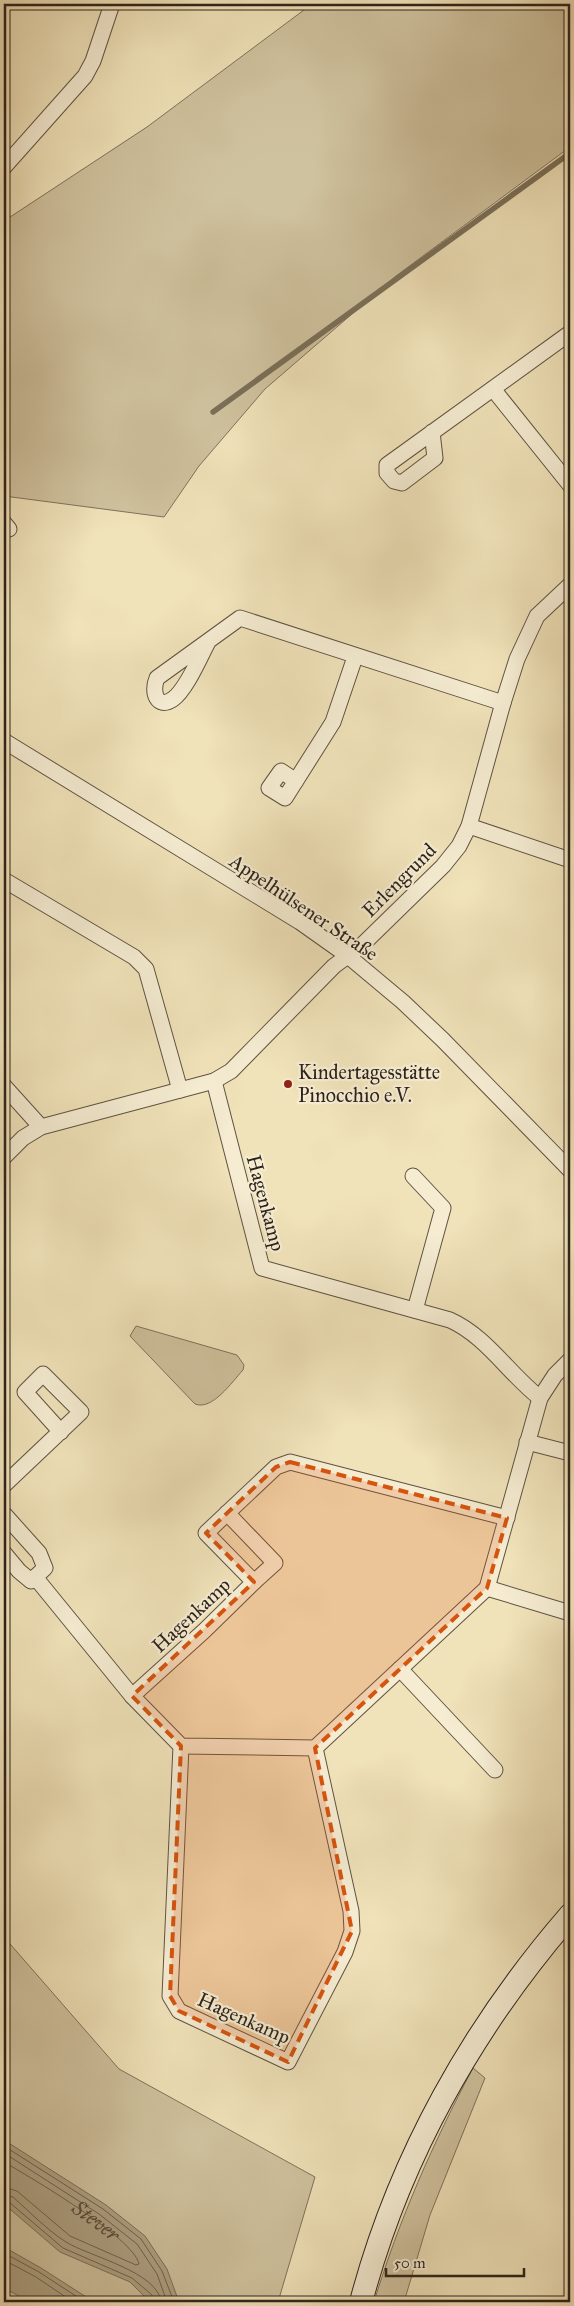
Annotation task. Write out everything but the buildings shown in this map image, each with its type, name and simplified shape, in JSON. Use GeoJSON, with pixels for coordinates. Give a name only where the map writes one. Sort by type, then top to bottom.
{"type":"FeatureCollection","features":[{"type":"Feature","properties":{"kind":"main road"},"geometry":{"type":"LineString","coordinates":[[361,2302],[378,2247],[406,2172],[459,2067],[496,2009],[536,1955],[570,1915]]}},
{"type":"Feature","properties":{"kind":"street"},"geometry":{"type":"LineString","coordinates":[[4,167],[85,76],[96,53],[112,4]]}},
{"type":"Feature","properties":{"kind":"street"},"geometry":{"type":"LineString","coordinates":[[432,432],[570,333]]}},
{"type":"Feature","properties":{"kind":"street"},"geometry":{"type":"LineString","coordinates":[[493,389],[570,485]]}},
{"type":"Feature","properties":{"kind":"street","name":"Erlengrund"},"geometry":{"type":"LineString","coordinates":[[348,956],[360,948],[443,866],[459,846],[469,826],[503,703],[518,659],[537,616],[570,585]]}},
{"type":"Feature","properties":{"kind":"street"},"geometry":{"type":"LineString","coordinates":[[208,642],[240,618],[355,657],[503,703]]}},
{"type":"Feature","properties":{"kind":"street"},"geometry":{"type":"LineString","coordinates":[[296,781],[334,722],[355,657]]}},
{"type":"Feature","properties":{"kind":"street","name":"Appelhülsener Straße"},"geometry":{"type":"LineString","coordinates":[[4,741],[300,922],[348,956],[403,1002],[443,1040],[570,1170]]}},
{"type":"Feature","properties":{"kind":"street"},"geometry":{"type":"LineString","coordinates":[[469,826],[570,860]]}},
{"type":"Feature","properties":{"kind":"street"},"geometry":{"type":"LineString","coordinates":[[4,880],[134,957],[146,969],[180,1090]]}},
{"type":"Feature","properties":{"kind":"street"},"geometry":{"type":"LineString","coordinates":[[4,1157],[23,1138],[41,1127],[214,1082],[231,1071],[334,966],[348,956]]}},
{"type":"Feature","properties":{"kind":"street","name":"Hagenkamp"},"geometry":{"type":"LineString","coordinates":[[214,1082],[262,1268],[415,1310],[462,1325],[472,1332],[522,1383],[540,1398]]}},
{"type":"Feature","properties":{"kind":"street"},"geometry":{"type":"LineString","coordinates":[[4,1086],[41,1127]]}},
{"type":"Feature","properties":{"kind":"street"},"geometry":{"type":"LineString","coordinates":[[413,1176],[443,1208],[415,1310]]}},
{"type":"Feature","properties":{"kind":"street"},"geometry":{"type":"LineString","coordinates":[[35,1577],[132,1696],[181,1746],[315,1748],[487,1588],[540,1398],[555,1375],[570,1360]]}},
{"type":"Feature","properties":{"kind":"street"},"geometry":{"type":"LineString","coordinates":[[4,1485],[61,1432]]}},
{"type":"Feature","properties":{"kind":"street"},"geometry":{"type":"LineString","coordinates":[[528,1442],[570,1453]]}},
{"type":"Feature","properties":{"kind":"street","name":"Hagenkamp"},"geometry":{"type":"LineString","coordinates":[[254,1582],[206,1532],[276,1467],[290,1462],[507,1518]]}},
{"type":"Feature","properties":{"kind":"street","name":"Hagenkamp"},"geometry":{"type":"LineString","coordinates":[[132,1696],[204,1631],[274,1563],[227,1513]]}},
{"type":"Feature","properties":{"kind":"street"},"geometry":{"type":"LineString","coordinates":[[4,1514],[39,1553],[45,1568],[31,1581],[19,1571],[4,1553]]}},
{"type":"Feature","properties":{"kind":"street"},"geometry":{"type":"LineString","coordinates":[[487,1588],[570,1612]]}},
{"type":"Feature","properties":{"kind":"street"},"geometry":{"type":"LineString","coordinates":[[400,1669],[495,1770]]}},
{"type":"Feature","properties":{"kind":"street","name":"Hagenkamp"},"geometry":{"type":"LineString","coordinates":[[181,1746],[170,1996],[179,2011],[288,2062],[345,1952],[352,1931],[351,1911],[315,1748]]}},
{"type":"Feature","properties":{"kind":"highlighted area"},"geometry":{"type":"Polygon","coordinates":[[[290,1462],[507,1518],[487,1588],[315,1748],[352,1931],[288,2062],[179,2011],[170,1996],[181,1746],[132,1696],[254,1582],[206,1533],[276,1467],[290,1462]]]}},
{"type":"Feature","properties":{"kind":"shaded area"},"geometry":{"type":"Polygon","coordinates":[[[312,4],[570,4],[570,147],[396,276],[265,389],[199,466],[164,517],[4,496],[4,221],[147,127],[312,4]]]}},
{"type":"Feature","properties":{"kind":"shaded area"},"geometry":{"type":"Polygon","coordinates":[[[136,1326],[237,1355],[244,1365],[243,1370],[215,1399],[201,1405],[195,1404],[130,1336],[136,1326]]]}},
{"type":"Feature","properties":{"kind":"shaded area"},"geometry":{"type":"Polygon","coordinates":[[[4,1937],[119,2069],[315,2177],[278,2302],[4,2302],[4,1937]]]}},
{"type":"Feature","properties":{"kind":"shaded area"},"geometry":{"type":"Polygon","coordinates":[[[473,2068],[485,2078],[430,2215],[404,2302],[374,2302],[394,2241],[418,2182],[473,2068]]]}},
{"type":"Feature","properties":{"kind":"water","name":"Stever"},"geometry":{"type":"Polygon","coordinates":[[[4,2140],[106,2205],[145,2236],[167,2269],[179,2302],[150,2302],[130,2282],[60,2252],[4,2204],[4,2140]]]}},
{"type":"Feature","properties":{"kind":"water"},"geometry":{"type":"Polygon","coordinates":[[[4,2247],[94,2302],[30,2302],[4,2288],[4,2247]]]}},
{"type":"Feature","properties":{"kind":"waterway"},"geometry":{"type":"LineString","coordinates":[[213,412],[570,153]]}},
{"type":"Feature","properties":{"kind":"place","name":"Kindertagesstätte Pinocchio e.V."},"geometry":{"type":"Point","coordinates":[288,1084]}}]}
